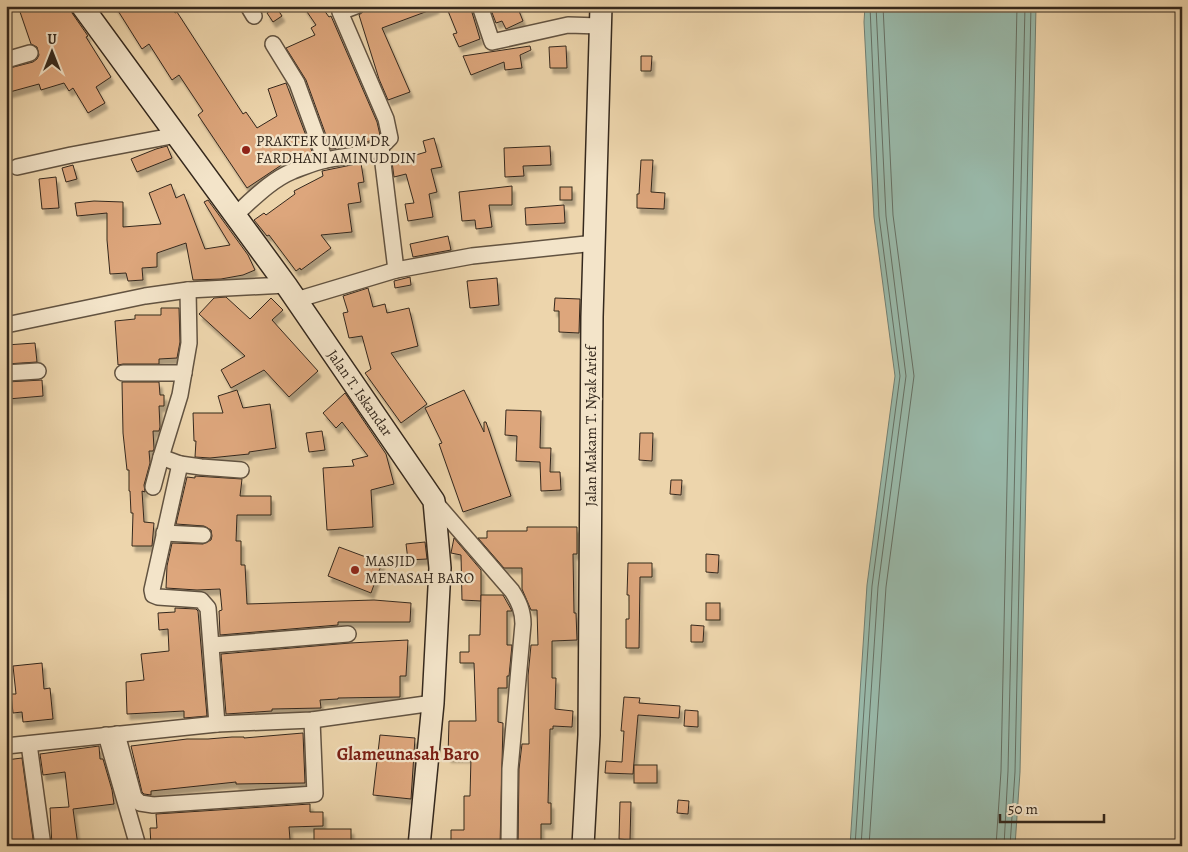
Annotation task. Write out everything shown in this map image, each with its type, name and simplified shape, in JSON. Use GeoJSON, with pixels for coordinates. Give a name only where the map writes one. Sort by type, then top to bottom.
{"type":"FeatureCollection","features":[{"type":"Feature","properties":{"kind":"street","name":"Jalan T. Iskandar"},"geometry":{"type":"LineString","coordinates":[[82,6],[291,292],[434,500],[440,568],[432,703],[419,846]]}},
{"type":"Feature","properties":{"kind":"street"},"geometry":{"type":"LineString","coordinates":[[235,215],[262,190],[291,172],[325,160],[361,154],[381,147],[390,138],[389,128],[338,9],[356,6]]}},
{"type":"Feature","properties":{"kind":"street"},"geometry":{"type":"LineString","coordinates":[[480,6],[492,42],[600,16]]}},
{"type":"Feature","properties":{"kind":"street","name":"Jalan Makam T. Nyak Arief"},"geometry":{"type":"LineString","coordinates":[[583,846],[589,735],[592,327],[600,16]]}},
{"type":"Feature","properties":{"kind":"street"},"geometry":{"type":"LineString","coordinates":[[273,44],[297,83],[325,160]]}},
{"type":"Feature","properties":{"kind":"street"},"geometry":{"type":"LineString","coordinates":[[6,60],[30,53]]}},
{"type":"Feature","properties":{"kind":"street"},"geometry":{"type":"LineString","coordinates":[[17,167],[177,135]]}},
{"type":"Feature","properties":{"kind":"street"},"geometry":{"type":"LineString","coordinates":[[381,147],[396,270]]}},
{"type":"Feature","properties":{"kind":"street"},"geometry":{"type":"LineString","coordinates":[[6,325],[145,296],[188,290],[291,292],[472,256],[595,244]]}},
{"type":"Feature","properties":{"kind":"street"},"geometry":{"type":"LineString","coordinates":[[153,486],[180,395],[184,373],[189,343],[188,290]]}},
{"type":"Feature","properties":{"kind":"street"},"geometry":{"type":"LineString","coordinates":[[6,373],[38,371]]}},
{"type":"Feature","properties":{"kind":"street"},"geometry":{"type":"LineString","coordinates":[[123,373],[184,373]]}},
{"type":"Feature","properties":{"kind":"street"},"geometry":{"type":"LineString","coordinates":[[161,457],[180,464],[241,470]]}},
{"type":"Feature","properties":{"kind":"street"},"geometry":{"type":"LineString","coordinates":[[180,464],[152,585],[153,595],[201,600],[208,608],[217,724]]}},
{"type":"Feature","properties":{"kind":"street"},"geometry":{"type":"LineString","coordinates":[[434,500],[512,591],[523,612],[510,769],[509,846]]}},
{"type":"Feature","properties":{"kind":"street"},"geometry":{"type":"LineString","coordinates":[[164,533],[203,535]]}},
{"type":"Feature","properties":{"kind":"street"},"geometry":{"type":"LineString","coordinates":[[212,645],[348,634]]}},
{"type":"Feature","properties":{"kind":"street"},"geometry":{"type":"LineString","coordinates":[[6,746],[217,724],[312,720],[432,703]]}},
{"type":"Feature","properties":{"kind":"street"},"geometry":{"type":"LineString","coordinates":[[111,734],[134,797],[140,803],[153,805],[315,794],[312,720]]}},
{"type":"Feature","properties":{"kind":"street"},"geometry":{"type":"LineString","coordinates":[[111,734],[138,846]]}},
{"type":"Feature","properties":{"kind":"street"},"geometry":{"type":"LineString","coordinates":[[29,744],[44,846]]}},
{"type":"Feature","properties":{"kind":"water"},"geometry":{"type":"Polygon","coordinates":[[[865,6],[1036,6],[1020,772],[1015,846],[850,846],[867,585],[895,376],[874,217],[864,22],[865,6]]]}},
{"type":"Feature","properties":{"kind":"building"},"geometry":{"type":"Polygon","coordinates":[[[18,6],[70,6],[72,13],[88,36],[86,37],[111,77],[96,87],[105,103],[88,113],[73,88],[69,91],[64,83],[41,90],[39,84],[6,93],[6,69],[33,62],[39,55],[37,47],[31,44],[18,6]]]}},
{"type":"Feature","properties":{"kind":"building"},"geometry":{"type":"Polygon","coordinates":[[[115,6],[171,6],[175,13],[177,12],[243,114],[246,112],[257,128],[277,116],[268,89],[286,83],[313,154],[296,160],[295,156],[247,188],[198,115],[203,111],[179,75],[172,80],[149,44],[142,49],[115,6]]]}},
{"type":"Feature","properties":{"kind":"building"},"geometry":{"type":"Polygon","coordinates":[[[303,6],[321,6],[329,17],[331,16],[377,122],[380,135],[372,140],[358,145],[331,149],[306,80],[286,48],[315,35],[311,28],[316,25],[303,6]]]}},
{"type":"Feature","properties":{"kind":"building"},"geometry":{"type":"Polygon","coordinates":[[[378,6],[436,6],[436,8],[382,28],[410,92],[388,100],[379,79],[359,15],[378,6]]]}},
{"type":"Feature","properties":{"kind":"building"},"geometry":{"type":"Polygon","coordinates":[[[446,6],[470,6],[480,39],[459,47],[453,34],[457,33],[446,6]]]}},
{"type":"Feature","properties":{"kind":"building"},"geometry":{"type":"Polygon","coordinates":[[[500,6],[517,6],[523,21],[506,29],[502,21],[496,23],[491,10],[500,6]]]}},
{"type":"Feature","properties":{"kind":"building"},"geometry":{"type":"Polygon","coordinates":[[[276,7],[282,16],[273,22],[267,13],[276,7]]]}},
{"type":"Feature","properties":{"kind":"building"},"geometry":{"type":"Polygon","coordinates":[[[530,46],[531,50],[520,55],[522,68],[505,70],[504,62],[471,75],[463,56],[530,46]]]}},
{"type":"Feature","properties":{"kind":"building"},"geometry":{"type":"Polygon","coordinates":[[[566,46],[567,68],[550,68],[549,47],[566,46]]]}},
{"type":"Feature","properties":{"kind":"building"},"geometry":{"type":"Polygon","coordinates":[[[641,56],[652,56],[651,71],[641,71],[641,56]]]}},
{"type":"Feature","properties":{"kind":"building"},"geometry":{"type":"Polygon","coordinates":[[[434,138],[442,167],[431,169],[437,192],[429,194],[433,217],[408,221],[405,204],[414,203],[406,174],[394,177],[392,162],[426,152],[423,141],[434,138]]]}},
{"type":"Feature","properties":{"kind":"building"},"geometry":{"type":"Polygon","coordinates":[[[167,146],[172,158],[137,172],[131,159],[167,146]]]}},
{"type":"Feature","properties":{"kind":"building"},"geometry":{"type":"Polygon","coordinates":[[[550,146],[551,165],[523,166],[524,176],[505,177],[504,148],[550,146]]]}},
{"type":"Feature","properties":{"kind":"building"},"geometry":{"type":"Polygon","coordinates":[[[641,160],[653,160],[651,192],[665,193],[664,209],[637,208],[641,160]]]}},
{"type":"Feature","properties":{"kind":"building"},"geometry":{"type":"Polygon","coordinates":[[[361,163],[364,182],[358,183],[361,202],[348,204],[352,232],[321,235],[331,248],[301,270],[300,268],[296,271],[269,235],[267,236],[254,220],[264,213],[266,215],[295,194],[294,191],[323,176],[322,171],[361,163]]]}},
{"type":"Feature","properties":{"kind":"building"},"geometry":{"type":"Polygon","coordinates":[[[73,165],[77,179],[66,182],[62,168],[73,165]]]}},
{"type":"Feature","properties":{"kind":"building"},"geometry":{"type":"Polygon","coordinates":[[[56,177],[59,208],[42,209],[39,179],[56,177]]]}},
{"type":"Feature","properties":{"kind":"building"},"geometry":{"type":"Polygon","coordinates":[[[171,184],[176,198],[184,194],[205,249],[230,245],[204,202],[208,200],[248,255],[255,270],[243,275],[221,279],[193,280],[186,243],[157,253],[157,267],[142,268],[143,280],[128,281],[126,273],[110,274],[107,213],[77,216],[75,203],[94,201],[123,202],[123,227],[161,224],[149,193],[171,184]]]}},
{"type":"Feature","properties":{"kind":"building"},"geometry":{"type":"Polygon","coordinates":[[[512,186],[512,205],[489,205],[492,227],[476,229],[475,220],[462,221],[459,192],[512,186]]]}},
{"type":"Feature","properties":{"kind":"building"},"geometry":{"type":"Polygon","coordinates":[[[560,187],[572,187],[572,200],[560,200],[560,187]]]}},
{"type":"Feature","properties":{"kind":"building"},"geometry":{"type":"Polygon","coordinates":[[[564,205],[565,223],[526,225],[525,208],[564,205]]]}},
{"type":"Feature","properties":{"kind":"building"},"geometry":{"type":"Polygon","coordinates":[[[448,236],[451,250],[413,257],[410,244],[448,236]]]}},
{"type":"Feature","properties":{"kind":"building"},"geometry":{"type":"Polygon","coordinates":[[[410,277],[411,285],[395,288],[394,281],[410,277]]]}},
{"type":"Feature","properties":{"kind":"building"},"geometry":{"type":"Polygon","coordinates":[[[497,278],[499,305],[470,308],[467,281],[497,278]]]}},
{"type":"Feature","properties":{"kind":"building"},"geometry":{"type":"Polygon","coordinates":[[[368,288],[373,307],[385,304],[387,313],[409,308],[418,346],[391,353],[427,404],[401,423],[365,373],[371,369],[362,336],[349,338],[343,313],[348,312],[343,296],[368,288]]]}},
{"type":"Feature","properties":{"kind":"building"},"geometry":{"type":"Polygon","coordinates":[[[226,297],[250,319],[271,298],[283,310],[272,320],[318,371],[289,397],[264,370],[231,388],[221,370],[245,356],[199,314],[214,298],[226,297]]]}},
{"type":"Feature","properties":{"kind":"building"},"geometry":{"type":"Polygon","coordinates":[[[555,298],[580,299],[579,333],[559,332],[559,311],[554,311],[555,298]]]}},
{"type":"Feature","properties":{"kind":"building"},"geometry":{"type":"Polygon","coordinates":[[[161,308],[179,308],[180,342],[177,358],[159,359],[159,364],[118,365],[115,321],[135,319],[135,315],[161,315],[161,308]]]}},
{"type":"Feature","properties":{"kind":"building"},"geometry":{"type":"Polygon","coordinates":[[[35,343],[37,362],[6,364],[6,345],[35,343]]]}},
{"type":"Feature","properties":{"kind":"building"},"geometry":{"type":"Polygon","coordinates":[[[42,380],[43,396],[8,399],[7,382],[42,380]]]}},
{"type":"Feature","properties":{"kind":"building"},"geometry":{"type":"Polygon","coordinates":[[[122,382],[159,382],[160,395],[164,395],[164,406],[159,406],[160,427],[159,431],[153,431],[154,449],[149,451],[150,463],[144,485],[145,492],[142,491],[144,522],[154,523],[152,546],[132,546],[133,513],[131,513],[129,470],[127,470],[123,433],[122,382]]]}},
{"type":"Feature","properties":{"kind":"building"},"geometry":{"type":"Polygon","coordinates":[[[237,390],[243,408],[270,404],[276,448],[249,452],[249,454],[210,458],[195,457],[196,441],[194,441],[193,413],[223,413],[218,396],[237,390]]]}},
{"type":"Feature","properties":{"kind":"building"},"geometry":{"type":"Polygon","coordinates":[[[464,390],[484,432],[484,422],[486,422],[511,496],[463,512],[439,444],[442,443],[425,408],[464,390]]]}},
{"type":"Feature","properties":{"kind":"building"},"geometry":{"type":"Polygon","coordinates":[[[345,393],[386,454],[394,484],[371,490],[373,527],[327,530],[323,468],[354,466],[352,460],[368,456],[342,422],[336,428],[323,413],[345,393]]]}},
{"type":"Feature","properties":{"kind":"building"},"geometry":{"type":"Polygon","coordinates":[[[506,410],[541,411],[540,448],[551,448],[550,472],[560,472],[561,490],[541,491],[540,462],[516,461],[517,436],[505,435],[506,410]]]}},
{"type":"Feature","properties":{"kind":"building"},"geometry":{"type":"Polygon","coordinates":[[[322,431],[325,450],[309,452],[306,433],[322,431]]]}},
{"type":"Feature","properties":{"kind":"building"},"geometry":{"type":"Polygon","coordinates":[[[640,433],[653,433],[652,461],[639,460],[640,433]]]}},
{"type":"Feature","properties":{"kind":"building"},"geometry":{"type":"Polygon","coordinates":[[[195,476],[242,479],[240,496],[271,496],[271,515],[237,515],[236,541],[241,541],[241,565],[245,565],[247,604],[374,600],[411,603],[410,622],[338,622],[338,625],[220,635],[219,611],[222,610],[220,589],[166,588],[167,566],[172,543],[203,544],[211,540],[211,530],[204,526],[176,524],[187,477],[195,478],[195,476]]]}},
{"type":"Feature","properties":{"kind":"building"},"geometry":{"type":"Polygon","coordinates":[[[671,480],[682,480],[681,495],[670,494],[671,480]]]}},
{"type":"Feature","properties":{"kind":"building"},"geometry":{"type":"Polygon","coordinates":[[[527,527],[577,527],[577,554],[573,554],[574,613],[576,613],[577,640],[552,641],[552,678],[556,678],[555,709],[573,711],[572,727],[553,726],[553,729],[550,729],[548,803],[551,803],[551,824],[541,824],[541,846],[518,846],[519,769],[522,744],[529,744],[528,676],[531,645],[538,645],[537,610],[531,610],[522,589],[522,568],[504,568],[478,538],[487,538],[487,531],[527,531],[527,527]]]}},
{"type":"Feature","properties":{"kind":"building"},"geometry":{"type":"Polygon","coordinates":[[[454,538],[481,570],[481,601],[462,600],[461,555],[451,553],[454,538]]]}},
{"type":"Feature","properties":{"kind":"building"},"geometry":{"type":"Polygon","coordinates":[[[425,542],[427,559],[408,560],[406,544],[425,542]]]}},
{"type":"Feature","properties":{"kind":"building","name":"MASJID MENASAH BARO"},"geometry":{"type":"Polygon","coordinates":[[[339,547],[382,563],[371,593],[328,576],[339,547]]]}},
{"type":"Feature","properties":{"kind":"building"},"geometry":{"type":"Polygon","coordinates":[[[706,554],[719,555],[718,573],[706,572],[706,554]]]}},
{"type":"Feature","properties":{"kind":"building"},"geometry":{"type":"Polygon","coordinates":[[[628,563],[652,563],[652,577],[640,577],[639,648],[626,648],[626,619],[629,619],[629,595],[627,595],[628,563]]]}},
{"type":"Feature","properties":{"kind":"building"},"geometry":{"type":"Polygon","coordinates":[[[481,595],[503,595],[512,611],[507,611],[507,645],[512,645],[507,688],[498,688],[498,722],[503,723],[500,846],[476,846],[476,842],[451,842],[451,830],[464,830],[464,796],[470,796],[471,757],[448,757],[449,721],[476,721],[474,663],[460,663],[460,652],[469,652],[469,635],[480,635],[481,595]]]}},
{"type":"Feature","properties":{"kind":"building"},"geometry":{"type":"Polygon","coordinates":[[[706,603],[720,603],[720,620],[706,620],[706,603]]]}},
{"type":"Feature","properties":{"kind":"building"},"geometry":{"type":"Polygon","coordinates":[[[175,608],[196,609],[198,611],[207,716],[184,718],[184,711],[127,714],[126,682],[144,680],[141,654],[169,651],[168,629],[159,630],[158,613],[175,612],[175,608]]]}},
{"type":"Feature","properties":{"kind":"building"},"geometry":{"type":"Polygon","coordinates":[[[691,625],[704,626],[703,642],[691,642],[691,625]]]}},
{"type":"Feature","properties":{"kind":"building"},"geometry":{"type":"Polygon","coordinates":[[[408,640],[406,676],[400,676],[400,697],[338,698],[320,700],[321,708],[272,709],[272,711],[226,714],[221,654],[408,640]]]}},
{"type":"Feature","properties":{"kind":"building"},"geometry":{"type":"Polygon","coordinates":[[[42,663],[44,689],[50,688],[53,719],[23,722],[22,712],[13,713],[11,694],[16,694],[13,666],[42,663]]]}},
{"type":"Feature","properties":{"kind":"building"},"geometry":{"type":"Polygon","coordinates":[[[624,697],[640,698],[639,703],[680,706],[679,718],[638,715],[633,774],[605,773],[606,761],[622,762],[624,731],[621,731],[624,697]]]}},
{"type":"Feature","properties":{"kind":"building"},"geometry":{"type":"Polygon","coordinates":[[[685,710],[698,711],[698,727],[684,726],[685,710]]]}},
{"type":"Feature","properties":{"kind":"building"},"geometry":{"type":"Polygon","coordinates":[[[303,733],[305,783],[236,784],[236,782],[151,791],[151,795],[142,792],[131,746],[187,739],[244,738],[303,733]]]}},
{"type":"Feature","properties":{"kind":"building"},"geometry":{"type":"Polygon","coordinates":[[[380,735],[415,738],[411,799],[373,795],[380,735]]]}},
{"type":"Feature","properties":{"kind":"building"},"geometry":{"type":"Polygon","coordinates":[[[99,746],[100,759],[103,759],[114,804],[73,809],[78,846],[52,846],[50,808],[69,807],[65,772],[43,775],[40,754],[99,746]]]}},
{"type":"Feature","properties":{"kind":"building"},"geometry":{"type":"Polygon","coordinates":[[[22,758],[34,846],[8,846],[6,760],[22,758]]]}},
{"type":"Feature","properties":{"kind":"building"},"geometry":{"type":"Polygon","coordinates":[[[634,765],[657,765],[657,783],[634,783],[634,765]]]}},
{"type":"Feature","properties":{"kind":"building"},"geometry":{"type":"Polygon","coordinates":[[[678,800],[689,801],[688,814],[677,813],[678,800]]]}},
{"type":"Feature","properties":{"kind":"building"},"geometry":{"type":"Polygon","coordinates":[[[620,802],[631,802],[630,840],[619,839],[620,802]]]}},
{"type":"Feature","properties":{"kind":"building"},"geometry":{"type":"Polygon","coordinates":[[[310,804],[310,812],[323,812],[323,826],[289,827],[290,840],[266,841],[266,846],[151,846],[150,828],[157,828],[156,814],[310,804]]]}},
{"type":"Feature","properties":{"kind":"building"},"geometry":{"type":"Polygon","coordinates":[[[314,829],[351,829],[351,846],[314,846],[314,829]]]}},
{"type":"Feature","properties":{"kind":"place","name":"PRAKTEK UMUM DR FARDHANI AMINUDDIN"},"geometry":{"type":"Point","coordinates":[246,150]}},
{"type":"Feature","properties":{"kind":"place","name":"MASJID MENASAH BARO"},"geometry":{"type":"Point","coordinates":[355,570]}},
{"type":"Feature","properties":{"kind":"district","name":"Glameunasah Baro"},"geometry":{"type":"Point","coordinates":[408,754]}}]}
